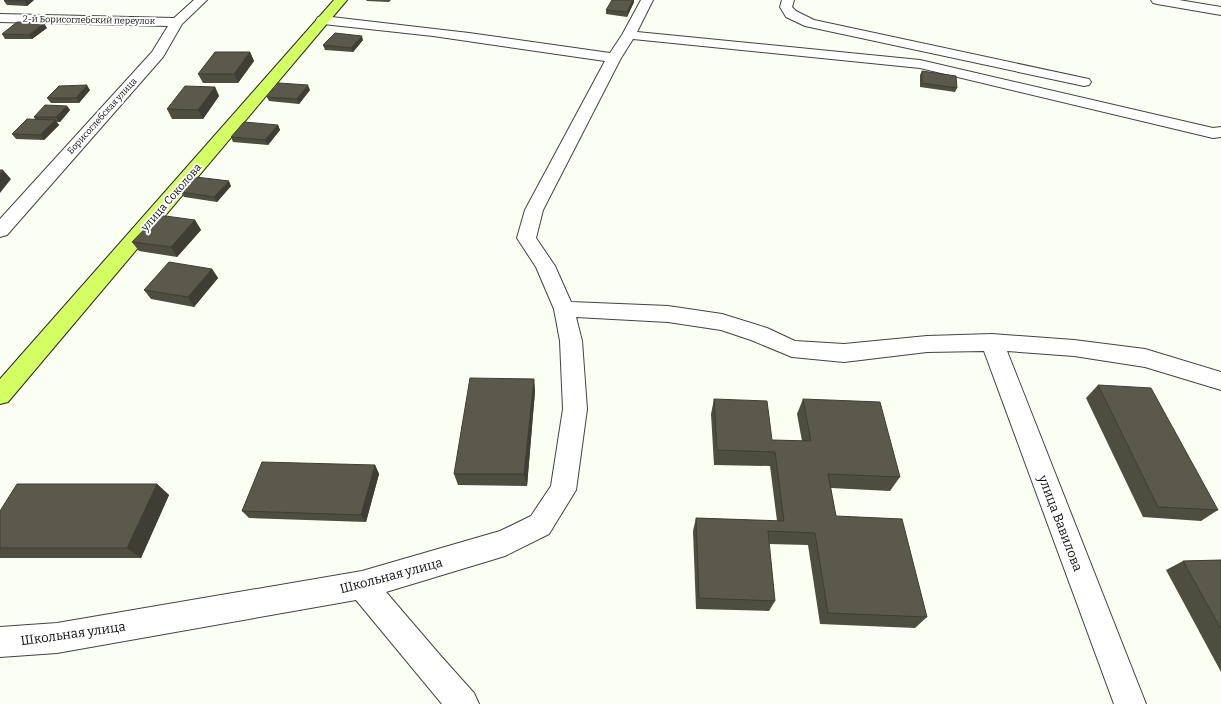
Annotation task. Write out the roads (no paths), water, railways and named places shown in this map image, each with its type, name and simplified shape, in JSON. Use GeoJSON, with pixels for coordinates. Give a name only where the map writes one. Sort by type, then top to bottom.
{"type":"FeatureCollection","features":[{"type":"Feature","properties":{"kind":"main road","name":"улица Соколова"},"geometry":{"type":"LineString","coordinates":[[0,395],[341,0]]}},
{"type":"Feature","properties":{"kind":"street","name":"Борисоглебская улица"},"geometry":{"type":"LineString","coordinates":[[0,231],[7,216],[158,54],[177,22],[201,0]]}},
{"type":"Feature","properties":{"kind":"street"},"geometry":{"type":"LineString","coordinates":[[323,20],[469,36],[614,58],[630,35],[647,0]]}},
{"type":"Feature","properties":{"kind":"street"},"geometry":{"type":"LineString","coordinates":[[788,0],[786,6],[791,14],[810,23],[1084,82]]}},
{"type":"Feature","properties":{"kind":"street"},"geometry":{"type":"LineString","coordinates":[[1157,0],[1221,11]]}},
{"type":"Feature","properties":{"kind":"street","name":"2-й Борисоглебский переулок"},"geometry":{"type":"LineString","coordinates":[[0,18],[177,22]]}},
{"type":"Feature","properties":{"kind":"street"},"geometry":{"type":"LineString","coordinates":[[630,35],[920,64],[1213,133],[1221,132]]}},
{"type":"Feature","properties":{"kind":"street","name":"Школьная улица"},"geometry":{"type":"LineString","coordinates":[[0,642],[57,638],[362,585],[505,543],[540,525],[563,490],[576,409],[571,341],[564,309],[545,266],[526,238],[534,210],[614,58]]}},
{"type":"Feature","properties":{"kind":"street"},"geometry":{"type":"LineString","coordinates":[[975,77],[1000,64]]}},
{"type":"Feature","properties":{"kind":"street"},"geometry":{"type":"LineString","coordinates":[[564,309],[668,314],[722,322],[759,334],[792,349],[844,353],[927,344],[992,342],[1074,348],[1145,358],[1221,381]]}},
{"type":"Feature","properties":{"kind":"street","name":"улица Вавилова"},"geometry":{"type":"LineString","coordinates":[[992,342],[1130,704]]}},
{"type":"Feature","properties":{"kind":"street"},"geometry":{"type":"LineString","coordinates":[[362,585],[429,666],[464,704]]}}]}
